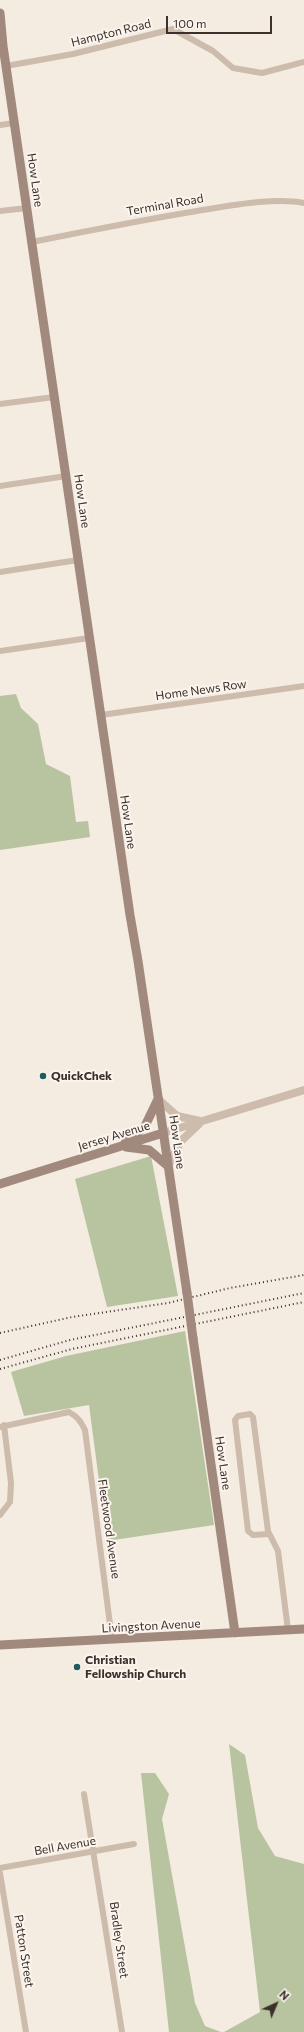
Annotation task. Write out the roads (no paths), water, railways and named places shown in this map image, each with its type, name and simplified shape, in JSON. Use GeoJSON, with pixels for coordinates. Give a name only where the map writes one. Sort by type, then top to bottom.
{"type":"FeatureCollection","features":[{"type":"Feature","properties":{"kind":"main road","name":"How Lane"},"geometry":{"type":"LineString","coordinates":[[0,13],[2,46],[32,242],[100,715],[187,1293],[235,1634]]}},
{"type":"Feature","properties":{"kind":"main road"},"geometry":{"type":"LineString","coordinates":[[120,1147],[145,1126],[158,1099]]}},
{"type":"Feature","properties":{"kind":"main road","name":"Jersey Avenue"},"geometry":{"type":"LineString","coordinates":[[0,1184],[163,1133]]}},
{"type":"Feature","properties":{"kind":"main road"},"geometry":{"type":"LineString","coordinates":[[120,1147],[149,1150],[168,1166]]}},
{"type":"Feature","properties":{"kind":"main road","name":"Livingston Avenue"},"geometry":{"type":"LineString","coordinates":[[0,1645],[304,1630]]}},
{"type":"Feature","properties":{"kind":"street","name":"Hampton Road"},"geometry":{"type":"LineString","coordinates":[[6,66],[73,54],[173,29],[213,51],[233,68],[262,73],[304,62]]}},
{"type":"Feature","properties":{"kind":"street"},"geometry":{"type":"LineString","coordinates":[[0,125],[14,123]]}},
{"type":"Feature","properties":{"kind":"street","name":"Terminal Road"},"geometry":{"type":"LineString","coordinates":[[32,242],[142,220],[229,205],[304,203]]}},
{"type":"Feature","properties":{"kind":"street"},"geometry":{"type":"LineString","coordinates":[[0,211],[27,208]]}},
{"type":"Feature","properties":{"kind":"street"},"geometry":{"type":"LineString","coordinates":[[0,404],[54,397]]}},
{"type":"Feature","properties":{"kind":"street"},"geometry":{"type":"LineString","coordinates":[[0,486],[66,476]]}},
{"type":"Feature","properties":{"kind":"street"},"geometry":{"type":"LineString","coordinates":[[0,572],[78,560]]}},
{"type":"Feature","properties":{"kind":"street"},"geometry":{"type":"LineString","coordinates":[[0,651],[89,638]]}},
{"type":"Feature","properties":{"kind":"street","name":"Home News Row"},"geometry":{"type":"LineString","coordinates":[[100,715],[304,686]]}},
{"type":"Feature","properties":{"kind":"street","name":"Jersey Avenue"},"geometry":{"type":"LineString","coordinates":[[163,1133],[304,1090]]}},
{"type":"Feature","properties":{"kind":"street"},"geometry":{"type":"LineString","coordinates":[[158,1099],[177,1116],[202,1121]]}},
{"type":"Feature","properties":{"kind":"street"},"geometry":{"type":"LineString","coordinates":[[168,1166],[181,1141],[202,1121]]}},
{"type":"Feature","properties":{"kind":"street","name":"Fleetwood Avenue"},"geometry":{"type":"LineString","coordinates":[[2,1426],[69,1412],[79,1418],[85,1430],[112,1640]]}},
{"type":"Feature","properties":{"kind":"street"},"geometry":{"type":"LineString","coordinates":[[269,1534],[253,1535],[248,1531],[235,1420],[238,1416],[250,1414],[253,1417],[269,1534],[278,1551],[288,1630]]}},
{"type":"Feature","properties":{"kind":"street"},"geometry":{"type":"LineString","coordinates":[[0,1515],[10,1502],[11,1483],[2,1426]]}},
{"type":"Feature","properties":{"kind":"street","name":"Bradley Street"},"geometry":{"type":"LineString","coordinates":[[84,1794],[95,1852],[122,2032]]}},
{"type":"Feature","properties":{"kind":"street","name":"Bell Avenue"},"geometry":{"type":"LineString","coordinates":[[0,1868],[134,1844]]}},
{"type":"Feature","properties":{"kind":"street","name":"Patton Street"},"geometry":{"type":"LineString","coordinates":[[0,1873],[26,2032]]}},
{"type":"Feature","properties":{"kind":"railway"},"geometry":{"type":"LineString","coordinates":[[0,1333],[72,1317],[168,1303],[230,1288],[304,1275]]}},
{"type":"Feature","properties":{"kind":"railway"},"geometry":{"type":"LineString","coordinates":[[0,1360],[70,1340],[304,1293]]}},
{"type":"Feature","properties":{"kind":"railway"},"geometry":{"type":"LineString","coordinates":[[0,1369],[72,1349],[304,1302]]}},
{"type":"Feature","properties":{"kind":"place","name":"QuickChek"},"geometry":{"type":"Point","coordinates":[43,1076]}},
{"type":"Feature","properties":{"kind":"place","name":"Christian Fellowship Church"},"geometry":{"type":"Point","coordinates":[77,1667]}}]}
